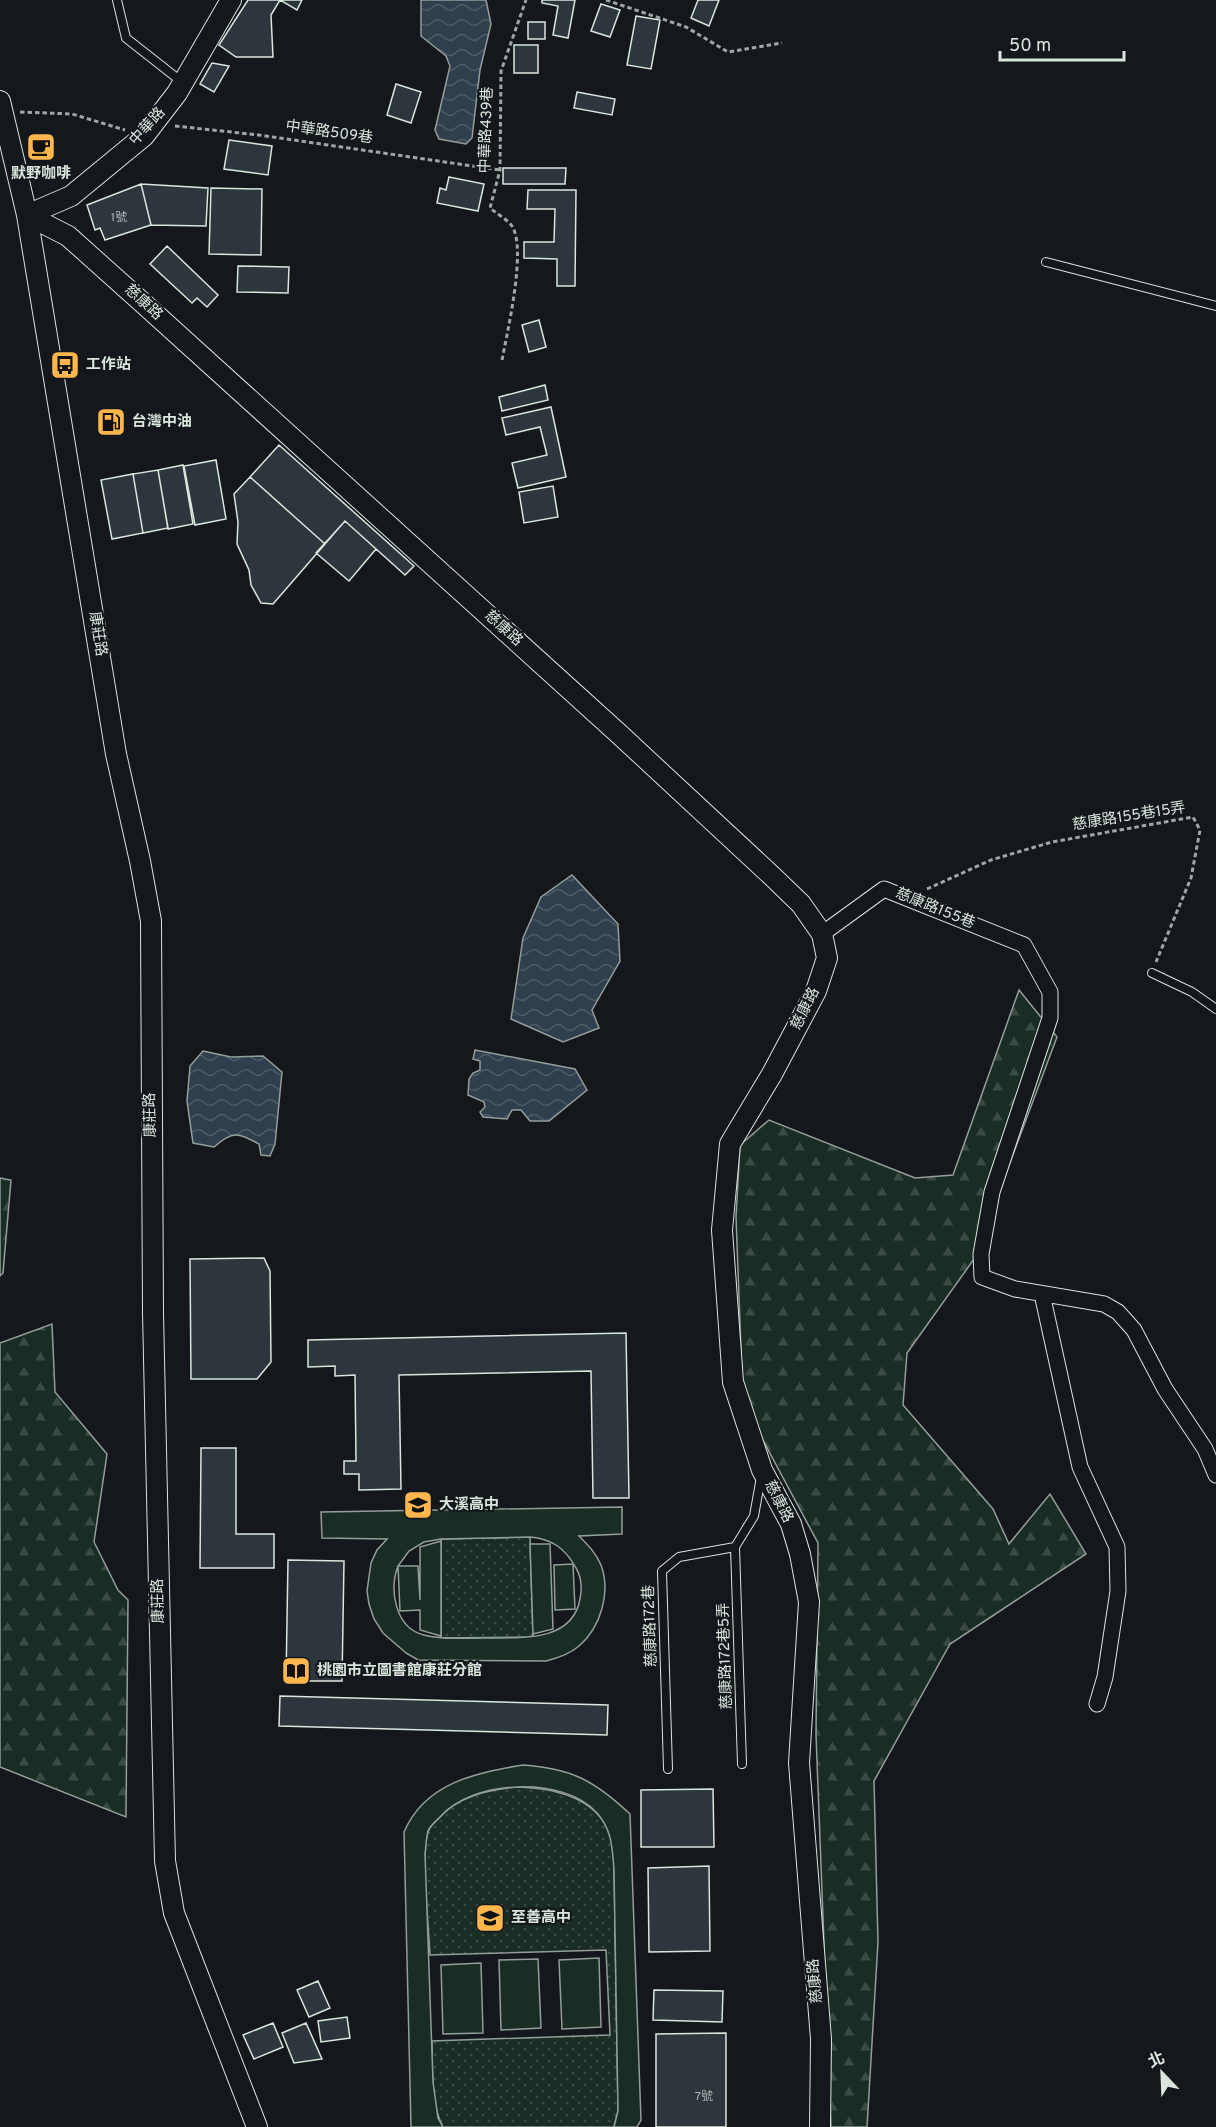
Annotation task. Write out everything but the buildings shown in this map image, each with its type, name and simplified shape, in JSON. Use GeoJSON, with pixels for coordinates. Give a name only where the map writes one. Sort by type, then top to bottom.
{"type":"FeatureCollection","features":[{"type":"Feature","properties":{"kind":"street","name":"中華路"},"geometry":{"type":"LineString","coordinates":[[27,216],[71,196],[149,130],[183,83],[231,0]]}},
{"type":"Feature","properties":{"kind":"street","name":"康莊路"},"geometry":{"type":"LineString","coordinates":[[2,106],[27,216],[116,754],[151,921],[153,1312],[165,1861],[174,1913],[257,2127]]}},
{"type":"Feature","properties":{"kind":"street","name":"慈康路"},"geometry":{"type":"LineString","coordinates":[[27,216],[68,236],[223,375],[618,733],[763,868],[801,904],[822,934],[827,958],[816,991],[772,1074],[730,1144],[722,1230],[733,1382],[762,1470],[791,1524],[800,1554],[809,1602],[799,1763],[821,2039],[820,2127]]}},
{"type":"Feature","properties":{"kind":"street","name":"慈康路155巷"},"geometry":{"type":"LineString","coordinates":[[822,934],[884,889],[1024,945],[1050,992],[1050,1018],[992,1192],[981,1254],[982,1277],[1015,1289],[1042,1294]]}},
{"type":"Feature","properties":{"kind":"street"},"geometry":{"type":"LineString","coordinates":[[1097,1704],[1105,1677],[1118,1591],[1117,1547],[1080,1467],[1042,1294],[1104,1304],[1118,1312],[1134,1330],[1165,1389],[1205,1449],[1216,1474]]}},
{"type":"Feature","properties":{"kind":"lane"},"geometry":{"type":"LineString","coordinates":[[117,0],[126,38],[183,83]]}},
{"type":"Feature","properties":{"kind":"lane"},"geometry":{"type":"LineString","coordinates":[[1046,262],[1216,306]]}},
{"type":"Feature","properties":{"kind":"lane"},"geometry":{"type":"LineString","coordinates":[[1152,973],[1192,992],[1216,1009]]}},
{"type":"Feature","properties":{"kind":"lane"},"geometry":{"type":"LineString","coordinates":[[735,1547],[754,1516],[762,1470]]}},
{"type":"Feature","properties":{"kind":"lane","name":"慈康路172巷5弄"},"geometry":{"type":"LineString","coordinates":[[735,1547],[742,1764]]}},
{"type":"Feature","properties":{"kind":"lane","name":"慈康路172巷"},"geometry":{"type":"LineString","coordinates":[[668,1769],[662,1571],[679,1557],[735,1547]]}},
{"type":"Feature","properties":{"kind":"path","name":"中華路439巷"},"geometry":{"type":"LineString","coordinates":[[502,360],[516,287],[517,237],[511,225],[490,208],[500,170],[501,71],[526,0]]}},
{"type":"Feature","properties":{"kind":"path"},"geometry":{"type":"LineString","coordinates":[[606,0],[686,27],[728,52],[782,43]]}},
{"type":"Feature","properties":{"kind":"path","name":"中華路509巷"},"geometry":{"type":"LineString","coordinates":[[2,106],[72,114],[149,130],[259,135],[500,170]]}},
{"type":"Feature","properties":{"kind":"path","name":"慈康路155巷15弄"},"geometry":{"type":"LineString","coordinates":[[906,898],[991,860],[1052,842],[1193,817],[1200,830],[1191,878],[1152,973]]}},
{"type":"Feature","properties":{"kind":"green space"},"geometry":{"type":"Polygon","coordinates":[[[1019,990],[1057,1037],[974,1259],[907,1353],[903,1405],[993,1509],[1009,1544],[1050,1494],[1086,1554],[950,1644],[874,1781],[878,1942],[867,2127],[831,2127],[816,1735],[818,1543],[743,1403],[736,1217],[740,1145],[769,1120],[915,1178],[953,1175],[1019,990]]]}},
{"type":"Feature","properties":{"kind":"green space"},"geometry":{"type":"Polygon","coordinates":[[[0,1178],[11,1180],[3,1273],[0,1276],[0,1178]]]}},
{"type":"Feature","properties":{"kind":"green space"},"geometry":{"type":"Polygon","coordinates":[[[52,1324],[55,1392],[107,1454],[94,1542],[118,1590],[128,1600],[126,1817],[0,1767],[0,1343],[52,1324]]]}},
{"type":"Feature","properties":{"kind":"green space"},"geometry":{"type":"Polygon","coordinates":[[[622,1507],[622,1534],[579,1536],[589,1546],[601,1565],[605,1586],[602,1608],[593,1629],[587,1638],[572,1651],[546,1661],[418,1660],[383,1633],[374,1619],[369,1604],[367,1591],[371,1563],[377,1550],[387,1539],[322,1538],[321,1512],[622,1507]],[[530,1537],[441,1539],[424,1542],[409,1551],[398,1566],[394,1586],[395,1597],[406,1625],[424,1635],[439,1638],[511,1638],[541,1635],[555,1631],[566,1624],[575,1614],[580,1599],[581,1583],[576,1568],[562,1550],[545,1540],[530,1537]]]}},
{"type":"Feature","properties":{"kind":"green space"},"geometry":{"type":"Polygon","coordinates":[[[530,1537],[533,1637],[441,1638],[441,1539],[530,1537]]]}},
{"type":"Feature","properties":{"kind":"green space"},"geometry":{"type":"Polygon","coordinates":[[[441,1541],[441,1636],[420,1630],[420,1610],[400,1611],[398,1566],[418,1566],[420,1600],[420,1547],[441,1541]]]}},
{"type":"Feature","properties":{"kind":"green space"},"geometry":{"type":"Polygon","coordinates":[[[530,1544],[550,1544],[553,1629],[533,1634],[530,1544]]]}},
{"type":"Feature","properties":{"kind":"green space"},"geometry":{"type":"Polygon","coordinates":[[[573,1564],[575,1609],[555,1610],[554,1565],[573,1564]]]}},
{"type":"Feature","properties":{"kind":"green space"},"geometry":{"type":"Polygon","coordinates":[[[523,1765],[555,1769],[581,1778],[605,1793],[630,1814],[641,2120],[637,2127],[614,2127],[618,2111],[614,1869],[612,1846],[606,1826],[597,1813],[582,1801],[563,1792],[518,1787],[495,1789],[473,1795],[454,1805],[428,1831],[425,1854],[433,2082],[438,2118],[443,2127],[411,2127],[404,1832],[413,1815],[438,1791],[470,1777],[523,1765]]]}},
{"type":"Feature","properties":{"kind":"green space"},"geometry":{"type":"Polygon","coordinates":[[[517,1787],[559,1793],[585,1804],[604,1823],[612,1840],[618,2111],[614,2127],[443,2127],[439,2118],[433,2085],[432,2041],[610,2035],[606,1950],[430,1955],[425,1853],[426,1839],[430,1829],[446,1811],[464,1800],[485,1792],[517,1787]]]}},
{"type":"Feature","properties":{"kind":"green space"},"geometry":{"type":"Polygon","coordinates":[[[599,1958],[601,2027],[562,2029],[559,1960],[599,1958]]]}},
{"type":"Feature","properties":{"kind":"green space"},"geometry":{"type":"Polygon","coordinates":[[[538,1959],[541,2028],[501,2030],[499,1960],[538,1959]]]}},
{"type":"Feature","properties":{"kind":"green space"},"geometry":{"type":"Polygon","coordinates":[[[481,1963],[483,2033],[443,2034],[441,1965],[481,1963]]]}},
{"type":"Feature","properties":{"kind":"water"},"geometry":{"type":"Polygon","coordinates":[[[421,0],[486,0],[491,24],[480,70],[472,138],[466,144],[439,139],[435,130],[450,66],[446,56],[421,36],[421,0]]]}},
{"type":"Feature","properties":{"kind":"water"},"geometry":{"type":"Polygon","coordinates":[[[572,875],[618,924],[620,961],[592,1010],[599,1028],[563,1042],[511,1019],[523,938],[541,897],[572,875]]]}},
{"type":"Feature","properties":{"kind":"water"},"geometry":{"type":"Polygon","coordinates":[[[475,1050],[575,1069],[587,1090],[549,1121],[530,1121],[521,1110],[512,1110],[507,1119],[483,1117],[480,1112],[485,1107],[484,1102],[468,1095],[469,1079],[473,1073],[480,1070],[480,1061],[473,1059],[475,1050]]]}},
{"type":"Feature","properties":{"kind":"water"},"geometry":{"type":"Polygon","coordinates":[[[203,1051],[231,1057],[263,1056],[282,1072],[275,1144],[270,1156],[261,1155],[259,1144],[236,1135],[226,1138],[214,1147],[193,1143],[187,1101],[190,1066],[203,1051]]]}},
{"type":"Feature","properties":{"kind":"place","name":"默野咖啡"},"geometry":{"type":"Point","coordinates":[41,147]}},
{"type":"Feature","properties":{"kind":"place","name":"工作站"},"geometry":{"type":"Point","coordinates":[65,365]}},
{"type":"Feature","properties":{"kind":"place","name":"台灣中油"},"geometry":{"type":"Point","coordinates":[111,422]}},
{"type":"Feature","properties":{"kind":"place","name":"大溪高中"},"geometry":{"type":"Point","coordinates":[418,1505]}},
{"type":"Feature","properties":{"kind":"place","name":"桃園市立圖書館康莊分館"},"geometry":{"type":"Point","coordinates":[296,1671]}},
{"type":"Feature","properties":{"kind":"place","name":"至善高中"},"geometry":{"type":"Point","coordinates":[490,1918]}}]}
